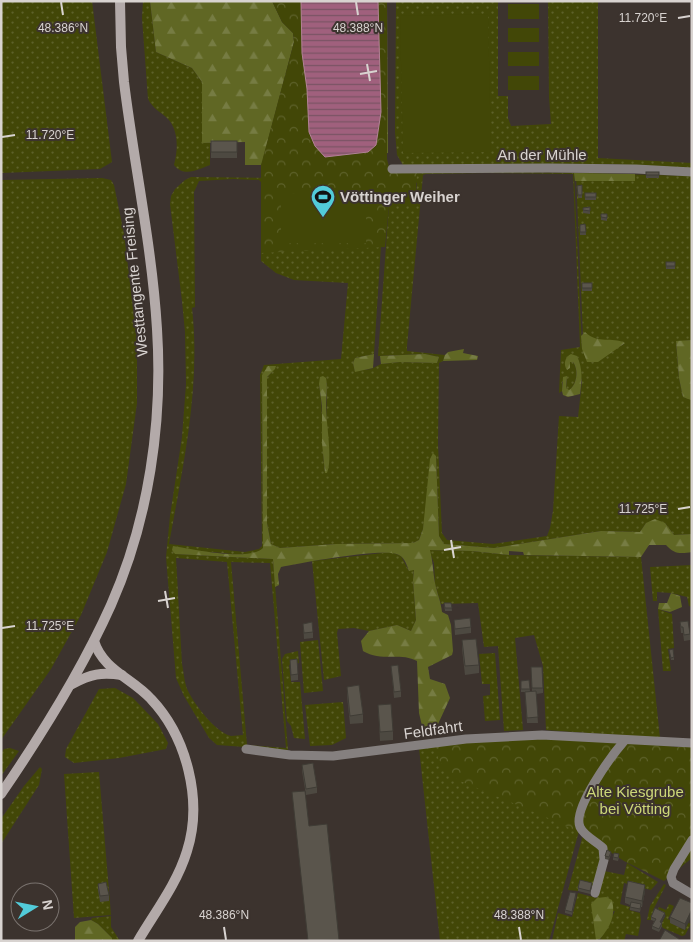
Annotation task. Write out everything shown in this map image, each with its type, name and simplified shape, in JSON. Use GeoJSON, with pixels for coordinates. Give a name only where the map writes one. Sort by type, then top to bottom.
{"type":"FeatureCollection","features":[{"type":"Feature","properties":{"kind":"main road","name":"Westtangente Freising"},"geometry":{"type":"LineString","coordinates":[[1,794],[41,736],[71,684],[94,641],[124,572],[144,507],[155,439],[159,368],[154,292],[127,110],[121,47],[120,1]]}},
{"type":"Feature","properties":{"kind":"main road"},"geometry":{"type":"LineString","coordinates":[[94,641],[97,651],[105,662],[142,689],[166,718],[184,758],[191,782],[194,812],[187,851],[172,886],[138,941]]}},
{"type":"Feature","properties":{"kind":"main road"},"geometry":{"type":"LineString","coordinates":[[71,684],[85,677],[98,674],[122,675]]}},
{"type":"Feature","properties":{"kind":"street","name":"An der Mühle"},"geometry":{"type":"LineString","coordinates":[[392,169],[548,168],[692,172]]}},
{"type":"Feature","properties":{"kind":"street","name":"Feldfahrt"},"geometry":{"type":"LineString","coordinates":[[246,749],[290,755],[334,756],[477,738],[560,735],[692,743]]}},
{"type":"Feature","properties":{"kind":"street"},"geometry":{"type":"LineString","coordinates":[[595,893],[604,860],[602,848],[583,831],[579,825],[579,820],[581,810],[598,775],[625,740]]}},
{"type":"Feature","properties":{"kind":"street"},"geometry":{"type":"LineString","coordinates":[[692,840],[671,877],[673,882],[692,894]]}},
{"type":"Feature","properties":{"kind":"green space"},"geometry":{"type":"Polygon","coordinates":[[[1,1],[92,1],[112,162],[100,169],[1,173],[1,1]]]}},
{"type":"Feature","properties":{"kind":"green space"},"geometry":{"type":"Polygon","coordinates":[[[143,1],[150,1],[156,52],[192,68],[202,82],[202,143],[210,143],[210,165],[187,172],[178,169],[174,165],[177,147],[174,129],[168,119],[148,99],[142,18],[143,1]]]}},
{"type":"Feature","properties":{"kind":"green space"},"geometry":{"type":"Polygon","coordinates":[[[150,1],[272,1],[282,22],[293,33],[294,42],[263,159],[387,1],[388,153],[245,165],[245,142],[202,143],[202,82],[192,68],[156,52],[150,1]]]}},
{"type":"Feature","properties":{"kind":"green space"},"geometry":{"type":"Polygon","coordinates":[[[272,1],[387,1],[387,159],[389,167],[417,172],[415,205],[389,205],[385,247],[261,253],[261,165],[294,42],[293,33],[282,22],[272,1]]]}},
{"type":"Feature","properties":{"kind":"green space"},"geometry":{"type":"Polygon","coordinates":[[[396,1],[498,1],[498,96],[508,96],[508,118],[511,126],[551,124],[548,1],[598,1],[598,158],[692,163],[692,169],[610,164],[403,165],[397,155],[395,132],[396,1]]]}},
{"type":"Feature","properties":{"kind":"green space"},"geometry":{"type":"Polygon","coordinates":[[[508,4],[539,4],[539,19],[508,19],[508,4]]]}},
{"type":"Feature","properties":{"kind":"green space"},"geometry":{"type":"Polygon","coordinates":[[[488,14],[491,152],[403,153],[400,16],[488,14]]]}},
{"type":"Feature","properties":{"kind":"green space"},"geometry":{"type":"Polygon","coordinates":[[[508,28],[539,28],[539,42],[508,42],[508,28]]]}},
{"type":"Feature","properties":{"kind":"green space"},"geometry":{"type":"Polygon","coordinates":[[[508,52],[539,52],[539,66],[508,66],[508,52]]]}},
{"type":"Feature","properties":{"kind":"green space"},"geometry":{"type":"Polygon","coordinates":[[[508,76],[539,76],[539,90],[508,90],[508,76]]]}},
{"type":"Feature","properties":{"kind":"green space"},"geometry":{"type":"Polygon","coordinates":[[[504,172],[574,173],[582,349],[615,349],[624,344],[586,342],[583,336],[576,173],[692,176],[692,340],[676,342],[679,378],[683,397],[692,399],[692,534],[674,535],[665,523],[646,523],[640,532],[601,531],[494,548],[444,544],[439,536],[436,456],[423,529],[419,540],[413,543],[336,544],[280,548],[271,544],[267,523],[267,377],[272,372],[262,376],[263,548],[258,552],[245,555],[210,552],[175,554],[273,559],[288,750],[217,745],[209,738],[184,696],[176,678],[166,557],[182,437],[186,384],[185,332],[170,204],[171,196],[175,189],[191,177],[271,178],[383,215],[374,354],[355,358],[353,363],[355,371],[371,369],[381,364],[400,362],[437,363],[439,357],[425,354],[378,356],[389,205],[415,205],[417,183],[395,173],[504,172]],[[573,174],[423,175],[407,351],[445,355],[443,361],[439,363],[438,444],[442,533],[447,540],[493,544],[547,536],[553,511],[559,416],[578,417],[582,382],[577,357],[570,362],[573,362],[576,369],[573,385],[568,391],[566,388],[567,379],[562,382],[562,391],[559,393],[561,350],[580,347],[573,174]],[[259,180],[199,181],[194,192],[195,307],[192,308],[194,367],[192,397],[185,456],[169,544],[245,552],[259,549],[262,546],[260,375],[264,365],[341,359],[348,283],[294,280],[276,273],[261,261],[261,182],[259,180]],[[327,383],[319,384],[323,450],[325,472],[327,383]],[[176,558],[182,664],[185,681],[195,703],[212,724],[231,736],[243,735],[227,562],[176,558]],[[231,562],[247,745],[286,748],[270,563],[231,562]]]}},
{"type":"Feature","properties":{"kind":"green space"},"geometry":{"type":"Polygon","coordinates":[[[574,173],[635,174],[635,181],[575,181],[574,173]]]}},
{"type":"Feature","properties":{"kind":"green space"},"geometry":{"type":"Polygon","coordinates":[[[102,178],[111,180],[114,185],[124,234],[137,340],[137,403],[126,484],[107,552],[81,615],[51,669],[1,740],[1,180],[102,178]]]}},
{"type":"Feature","properties":{"kind":"green space","name":"Vöttinger Weiher"},"geometry":{"type":"Polygon","coordinates":[[[281,194],[366,194],[366,243],[281,243],[281,194]]]}},
{"type":"Feature","properties":{"kind":"green space"},"geometry":{"type":"Polygon","coordinates":[[[585,332],[595,338],[625,343],[598,362],[587,362],[582,349],[581,336],[585,332]]]}},
{"type":"Feature","properties":{"kind":"green space"},"geometry":{"type":"Polygon","coordinates":[[[692,340],[691,400],[683,397],[679,378],[676,341],[692,340]]]}},
{"type":"Feature","properties":{"kind":"green space"},"geometry":{"type":"Polygon","coordinates":[[[464,349],[463,353],[478,356],[477,360],[443,361],[448,352],[464,349]]]}},
{"type":"Feature","properties":{"kind":"green space"},"geometry":{"type":"Polygon","coordinates":[[[374,354],[373,368],[355,372],[353,363],[355,358],[374,354]]]}},
{"type":"Feature","properties":{"kind":"green space"},"geometry":{"type":"Polygon","coordinates":[[[425,354],[439,357],[437,363],[400,362],[381,364],[380,356],[425,354]]]}},
{"type":"Feature","properties":{"kind":"green space"},"geometry":{"type":"Polygon","coordinates":[[[571,354],[577,356],[579,361],[581,384],[580,394],[568,397],[563,395],[562,391],[563,377],[567,376],[566,388],[569,390],[574,385],[576,377],[576,369],[573,362],[570,362],[570,368],[567,370],[565,365],[566,359],[571,354]]]}},
{"type":"Feature","properties":{"kind":"green space"},"geometry":{"type":"Polygon","coordinates":[[[268,366],[276,366],[267,377],[267,523],[271,544],[280,548],[336,544],[413,543],[419,540],[423,529],[430,459],[433,453],[436,456],[439,536],[444,544],[494,548],[601,531],[640,532],[646,523],[655,519],[665,523],[674,535],[692,534],[692,552],[678,553],[666,545],[649,545],[641,557],[524,555],[523,552],[509,551],[509,555],[472,551],[430,550],[442,612],[448,615],[451,625],[453,651],[452,655],[428,667],[430,679],[445,684],[450,698],[433,735],[423,730],[419,713],[417,661],[411,658],[384,657],[370,654],[363,651],[361,641],[369,631],[397,625],[411,631],[416,620],[414,570],[409,571],[406,562],[401,556],[391,553],[361,554],[281,567],[278,574],[279,585],[275,587],[273,559],[175,554],[172,550],[173,546],[206,552],[245,554],[256,552],[263,548],[262,375],[268,366]]]}},
{"type":"Feature","properties":{"kind":"green space"},"geometry":{"type":"Polygon","coordinates":[[[320,377],[326,378],[327,385],[326,406],[329,467],[327,473],[325,473],[322,443],[322,406],[319,384],[320,377]]]}},
{"type":"Feature","properties":{"kind":"green space"},"geometry":{"type":"Polygon","coordinates":[[[429,550],[472,551],[509,555],[641,557],[660,738],[546,730],[543,666],[534,635],[515,638],[523,730],[504,731],[498,646],[484,647],[478,603],[441,604],[435,584],[434,563],[429,550]]]}},
{"type":"Feature","properties":{"kind":"green space"},"geometry":{"type":"Polygon","coordinates":[[[391,552],[401,556],[409,571],[414,569],[416,620],[411,631],[397,625],[369,631],[354,628],[338,629],[341,676],[324,680],[312,561],[391,552]]]}},
{"type":"Feature","properties":{"kind":"green space"},"geometry":{"type":"Polygon","coordinates":[[[692,565],[692,607],[689,606],[687,597],[671,593],[657,592],[657,601],[653,601],[650,567],[692,565]]]}},
{"type":"Feature","properties":{"kind":"green space"},"geometry":{"type":"Polygon","coordinates":[[[671,593],[680,596],[682,607],[670,612],[658,609],[659,603],[667,603],[671,593]]]}},
{"type":"Feature","properties":{"kind":"green space"},"geometry":{"type":"Polygon","coordinates":[[[658,609],[672,614],[674,648],[668,649],[671,671],[663,671],[658,609]]]}},
{"type":"Feature","properties":{"kind":"green space"},"geometry":{"type":"Polygon","coordinates":[[[318,640],[323,691],[304,693],[300,642],[318,640]]]}},
{"type":"Feature","properties":{"kind":"green space"},"geometry":{"type":"Polygon","coordinates":[[[298,651],[299,663],[289,665],[291,682],[300,682],[305,739],[294,738],[291,726],[287,721],[282,659],[285,654],[298,651]]]}},
{"type":"Feature","properties":{"kind":"green space"},"geometry":{"type":"Polygon","coordinates":[[[495,653],[500,720],[485,721],[483,696],[490,695],[490,684],[482,684],[479,654],[495,653]]]}},
{"type":"Feature","properties":{"kind":"green space"},"geometry":{"type":"Polygon","coordinates":[[[115,688],[133,698],[158,724],[168,743],[166,749],[119,758],[74,763],[65,757],[66,749],[99,689],[115,688]]]}},
{"type":"Feature","properties":{"kind":"green space"},"geometry":{"type":"Polygon","coordinates":[[[343,702],[346,738],[332,745],[310,746],[305,705],[343,702]]]}},
{"type":"Feature","properties":{"kind":"green space","name":"Alte Kiesgrube bei Vötting"},"geometry":{"type":"Polygon","coordinates":[[[588,738],[692,747],[692,858],[664,881],[624,861],[582,834],[458,780],[446,771],[438,758],[440,747],[488,740],[588,738]]]}},
{"type":"Feature","properties":{"kind":"green space"},"geometry":{"type":"Polygon","coordinates":[[[467,741],[574,824],[579,831],[549,941],[440,941],[419,748],[467,741]]]}},
{"type":"Feature","properties":{"kind":"green space"},"geometry":{"type":"Polygon","coordinates":[[[10,748],[19,751],[1,776],[1,753],[4,749],[10,748]]]}},
{"type":"Feature","properties":{"kind":"green space"},"geometry":{"type":"Polygon","coordinates":[[[40,767],[42,769],[39,785],[1,844],[1,819],[40,767]]]}},
{"type":"Feature","properties":{"kind":"green space"},"geometry":{"type":"Polygon","coordinates":[[[99,772],[111,915],[74,918],[64,774],[99,772]]]}},
{"type":"Feature","properties":{"kind":"green space"},"geometry":{"type":"Polygon","coordinates":[[[583,835],[598,845],[603,857],[595,886],[581,883],[578,891],[568,890],[583,835]]]}},
{"type":"Feature","properties":{"kind":"green space"},"geometry":{"type":"Polygon","coordinates":[[[627,863],[658,882],[651,890],[624,883],[620,904],[630,907],[629,910],[640,913],[641,921],[638,936],[626,934],[624,941],[600,940],[615,911],[593,915],[597,941],[552,941],[558,913],[572,917],[578,893],[597,898],[604,871],[624,875],[627,863]]]}},
{"type":"Feature","properties":{"kind":"green space"},"geometry":{"type":"Polygon","coordinates":[[[664,884],[666,885],[653,910],[655,911],[651,920],[647,920],[650,906],[664,884]]]}},
{"type":"Feature","properties":{"kind":"green space"},"geometry":{"type":"Polygon","coordinates":[[[606,897],[612,900],[613,916],[607,930],[600,939],[596,940],[591,904],[597,898],[606,897]]]}},
{"type":"Feature","properties":{"kind":"green space"},"geometry":{"type":"Polygon","coordinates":[[[669,904],[674,906],[668,919],[672,921],[671,923],[684,930],[688,923],[691,924],[685,935],[682,936],[663,928],[661,925],[666,915],[657,911],[659,907],[666,910],[669,904]]]}},
{"type":"Feature","properties":{"kind":"green space"},"geometry":{"type":"Polygon","coordinates":[[[111,916],[111,927],[120,941],[112,941],[112,938],[98,924],[91,920],[92,918],[111,916]]]}},
{"type":"Feature","properties":{"kind":"green space"},"geometry":{"type":"Polygon","coordinates":[[[91,920],[98,924],[112,938],[112,941],[75,941],[75,927],[80,922],[91,920]]]}},
{"type":"Feature","properties":{"kind":"shaded area","name":"Vöttinger Weiher"},"geometry":{"type":"Polygon","coordinates":[[[301,1],[378,1],[381,112],[376,145],[368,152],[325,157],[315,146],[309,132],[307,89],[302,53],[301,1]]]}},
{"type":"Feature","properties":{"kind":"building"},"geometry":{"type":"Polygon","coordinates":[[[211,141],[237,141],[237,152],[211,152],[211,141]]]}},
{"type":"Feature","properties":{"kind":"building"},"geometry":{"type":"Polygon","coordinates":[[[646,172],[659,172],[659,175],[646,175],[646,172]]]}},
{"type":"Feature","properties":{"kind":"building"},"geometry":{"type":"Polygon","coordinates":[[[582,185],[582,195],[578,195],[577,186],[582,185]]]}},
{"type":"Feature","properties":{"kind":"building"},"geometry":{"type":"Polygon","coordinates":[[[585,193],[596,193],[596,197],[585,197],[585,193]]]}},
{"type":"Feature","properties":{"kind":"building"},"geometry":{"type":"Polygon","coordinates":[[[590,207],[590,211],[583,210],[583,208],[590,207]]]}},
{"type":"Feature","properties":{"kind":"building"},"geometry":{"type":"Polygon","coordinates":[[[601,214],[607,214],[607,218],[601,217],[601,214]]]}},
{"type":"Feature","properties":{"kind":"building"},"geometry":{"type":"Polygon","coordinates":[[[585,224],[586,232],[580,232],[580,225],[585,224]]]}},
{"type":"Feature","properties":{"kind":"building"},"geometry":{"type":"Polygon","coordinates":[[[666,262],[675,262],[675,266],[666,266],[666,262]]]}},
{"type":"Feature","properties":{"kind":"building"},"geometry":{"type":"Polygon","coordinates":[[[582,283],[592,283],[592,288],[582,288],[582,283]]]}},
{"type":"Feature","properties":{"kind":"building"},"geometry":{"type":"Polygon","coordinates":[[[444,603],[451,603],[452,608],[445,608],[444,603]]]}},
{"type":"Feature","properties":{"kind":"building"},"geometry":{"type":"Polygon","coordinates":[[[470,618],[471,627],[455,629],[454,620],[470,618]]]}},
{"type":"Feature","properties":{"kind":"building"},"geometry":{"type":"Polygon","coordinates":[[[688,621],[690,634],[684,635],[680,622],[688,621]]]}},
{"type":"Feature","properties":{"kind":"building"},"geometry":{"type":"Polygon","coordinates":[[[312,622],[313,632],[304,633],[303,624],[312,622]]]}},
{"type":"Feature","properties":{"kind":"building"},"geometry":{"type":"Polygon","coordinates":[[[476,639],[479,665],[465,666],[462,640],[476,639]]]}},
{"type":"Feature","properties":{"kind":"building"},"geometry":{"type":"Polygon","coordinates":[[[673,649],[674,657],[671,658],[669,650],[673,649]]]}},
{"type":"Feature","properties":{"kind":"building"},"geometry":{"type":"Polygon","coordinates":[[[297,659],[298,674],[291,675],[290,660],[297,659]]]}},
{"type":"Feature","properties":{"kind":"building"},"geometry":{"type":"Polygon","coordinates":[[[398,665],[401,691],[394,692],[391,666],[398,665]]]}},
{"type":"Feature","properties":{"kind":"building"},"geometry":{"type":"Polygon","coordinates":[[[531,667],[542,667],[543,688],[532,688],[531,667]]]}},
{"type":"Feature","properties":{"kind":"building"},"geometry":{"type":"Polygon","coordinates":[[[529,680],[530,689],[521,689],[521,681],[529,680]]]}},
{"type":"Feature","properties":{"kind":"building"},"geometry":{"type":"Polygon","coordinates":[[[359,685],[363,714],[350,716],[347,687],[359,685]]]}},
{"type":"Feature","properties":{"kind":"building"},"geometry":{"type":"Polygon","coordinates":[[[536,691],[538,717],[527,718],[525,692],[536,691]]]}},
{"type":"Feature","properties":{"kind":"building"},"geometry":{"type":"Polygon","coordinates":[[[391,704],[393,731],[380,732],[378,705],[391,704]]]}},
{"type":"Feature","properties":{"kind":"building"},"geometry":{"type":"Polygon","coordinates":[[[313,763],[317,787],[306,789],[302,765],[313,763]]]}},
{"type":"Feature","properties":{"kind":"building"},"geometry":{"type":"Polygon","coordinates":[[[305,791],[309,826],[327,824],[339,940],[308,941],[292,792],[305,791]]]}},
{"type":"Feature","properties":{"kind":"building"},"geometry":{"type":"Polygon","coordinates":[[[607,850],[611,852],[609,857],[605,856],[607,850]]]}},
{"type":"Feature","properties":{"kind":"building"},"geometry":{"type":"Polygon","coordinates":[[[614,853],[619,854],[618,858],[613,857],[614,853]]]}},
{"type":"Feature","properties":{"kind":"building"},"geometry":{"type":"Polygon","coordinates":[[[580,880],[592,883],[590,891],[578,888],[580,880]]]}},
{"type":"Feature","properties":{"kind":"building"},"geometry":{"type":"Polygon","coordinates":[[[628,881],[645,885],[642,901],[625,897],[628,881]]]}},
{"type":"Feature","properties":{"kind":"building"},"geometry":{"type":"Polygon","coordinates":[[[106,882],[109,895],[100,896],[98,884],[106,882]]]}},
{"type":"Feature","properties":{"kind":"building"},"geometry":{"type":"Polygon","coordinates":[[[570,892],[576,893],[572,912],[565,910],[570,892]]]}},
{"type":"Feature","properties":{"kind":"building"},"geometry":{"type":"Polygon","coordinates":[[[680,898],[692,903],[692,909],[685,924],[670,917],[680,898]]]}},
{"type":"Feature","properties":{"kind":"building"},"geometry":{"type":"Polygon","coordinates":[[[631,902],[641,904],[640,909],[630,907],[631,902]]]}},
{"type":"Feature","properties":{"kind":"building"},"geometry":{"type":"Polygon","coordinates":[[[655,908],[665,913],[660,922],[662,923],[659,929],[652,926],[656,919],[651,917],[655,908]]]}},
{"type":"Feature","properties":{"kind":"building"},"geometry":{"type":"Polygon","coordinates":[[[665,930],[679,939],[678,941],[659,941],[665,930]]]}},
{"type":"Feature","properties":{"kind":"place","name":"Vöttinger Weiher"},"geometry":{"type":"Point","coordinates":[323,218]}}]}
